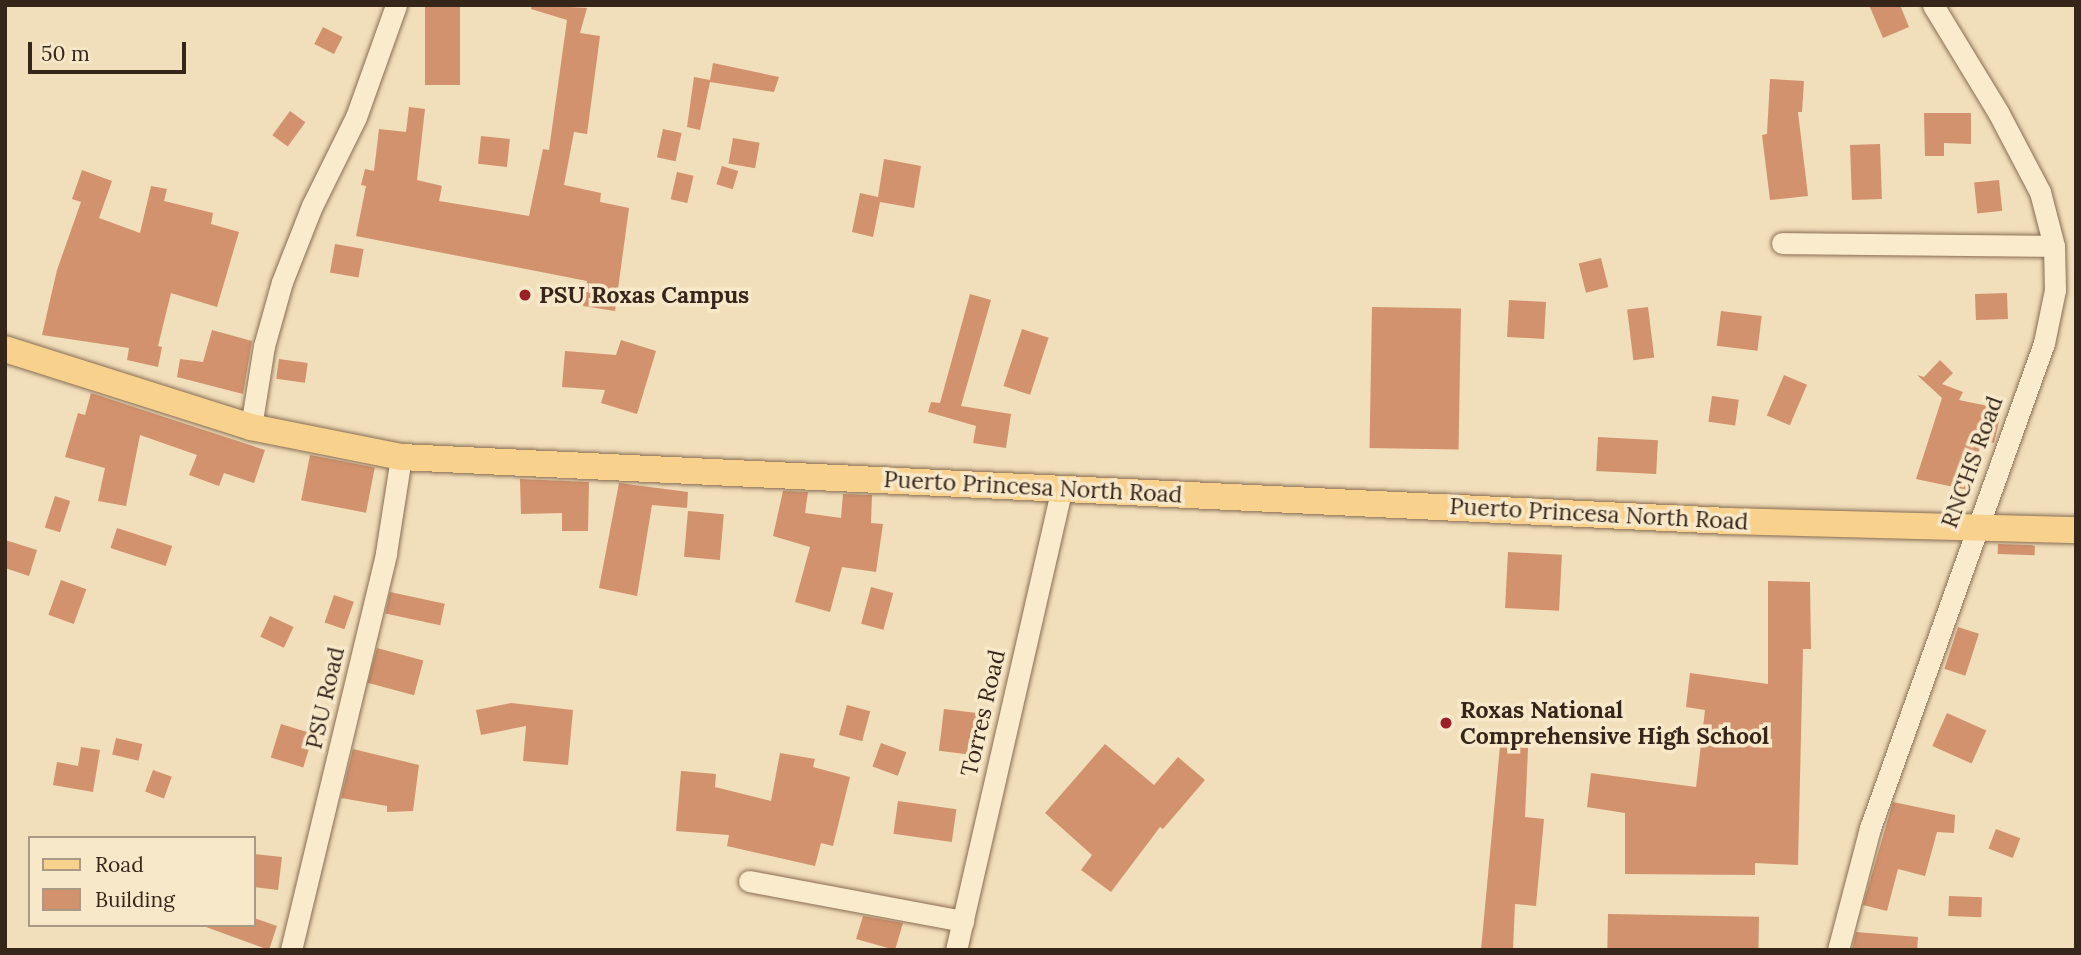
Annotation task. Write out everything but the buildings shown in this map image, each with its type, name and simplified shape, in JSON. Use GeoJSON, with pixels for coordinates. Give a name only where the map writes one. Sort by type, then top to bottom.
{"type":"FeatureCollection","features":[{"type":"Feature","properties":{"kind":"main road","name":"Puerto Princesa North Road"},"geometry":{"type":"LineString","coordinates":[[5,349],[251,427],[401,457],[1730,521],[2076,530]]}},
{"type":"Feature","properties":{"kind":"street"},"geometry":{"type":"LineString","coordinates":[[251,427],[264,346],[282,282],[312,206],[356,117],[396,5]]}},
{"type":"Feature","properties":{"kind":"street","name":"RNCHS Road"},"geometry":{"type":"LineString","coordinates":[[1838,950],[1870,828],[1975,528],[2044,343],[2055,290],[2054,246],[2040,192],[1998,112],[1933,5]]}},
{"type":"Feature","properties":{"kind":"street"},"geometry":{"type":"LineString","coordinates":[[1782,243],[2054,246]]}},
{"type":"Feature","properties":{"kind":"street","name":"PSU Road"},"geometry":{"type":"LineString","coordinates":[[291,950],[386,553],[401,457]]}},
{"type":"Feature","properties":{"kind":"street","name":"Torres Road"},"geometry":{"type":"LineString","coordinates":[[956,950],[1062,488]]}},
{"type":"Feature","properties":{"kind":"street"},"geometry":{"type":"LineString","coordinates":[[749,881],[963,921]]}},
{"type":"Feature","properties":{"kind":"place","name":"PSU Roxas Campus"},"geometry":{"type":"Point","coordinates":[525,295]}},
{"type":"Feature","properties":{"kind":"place","name":"Roxas National Comprehensive High School"},"geometry":{"type":"Point","coordinates":[1446,723]}}]}
